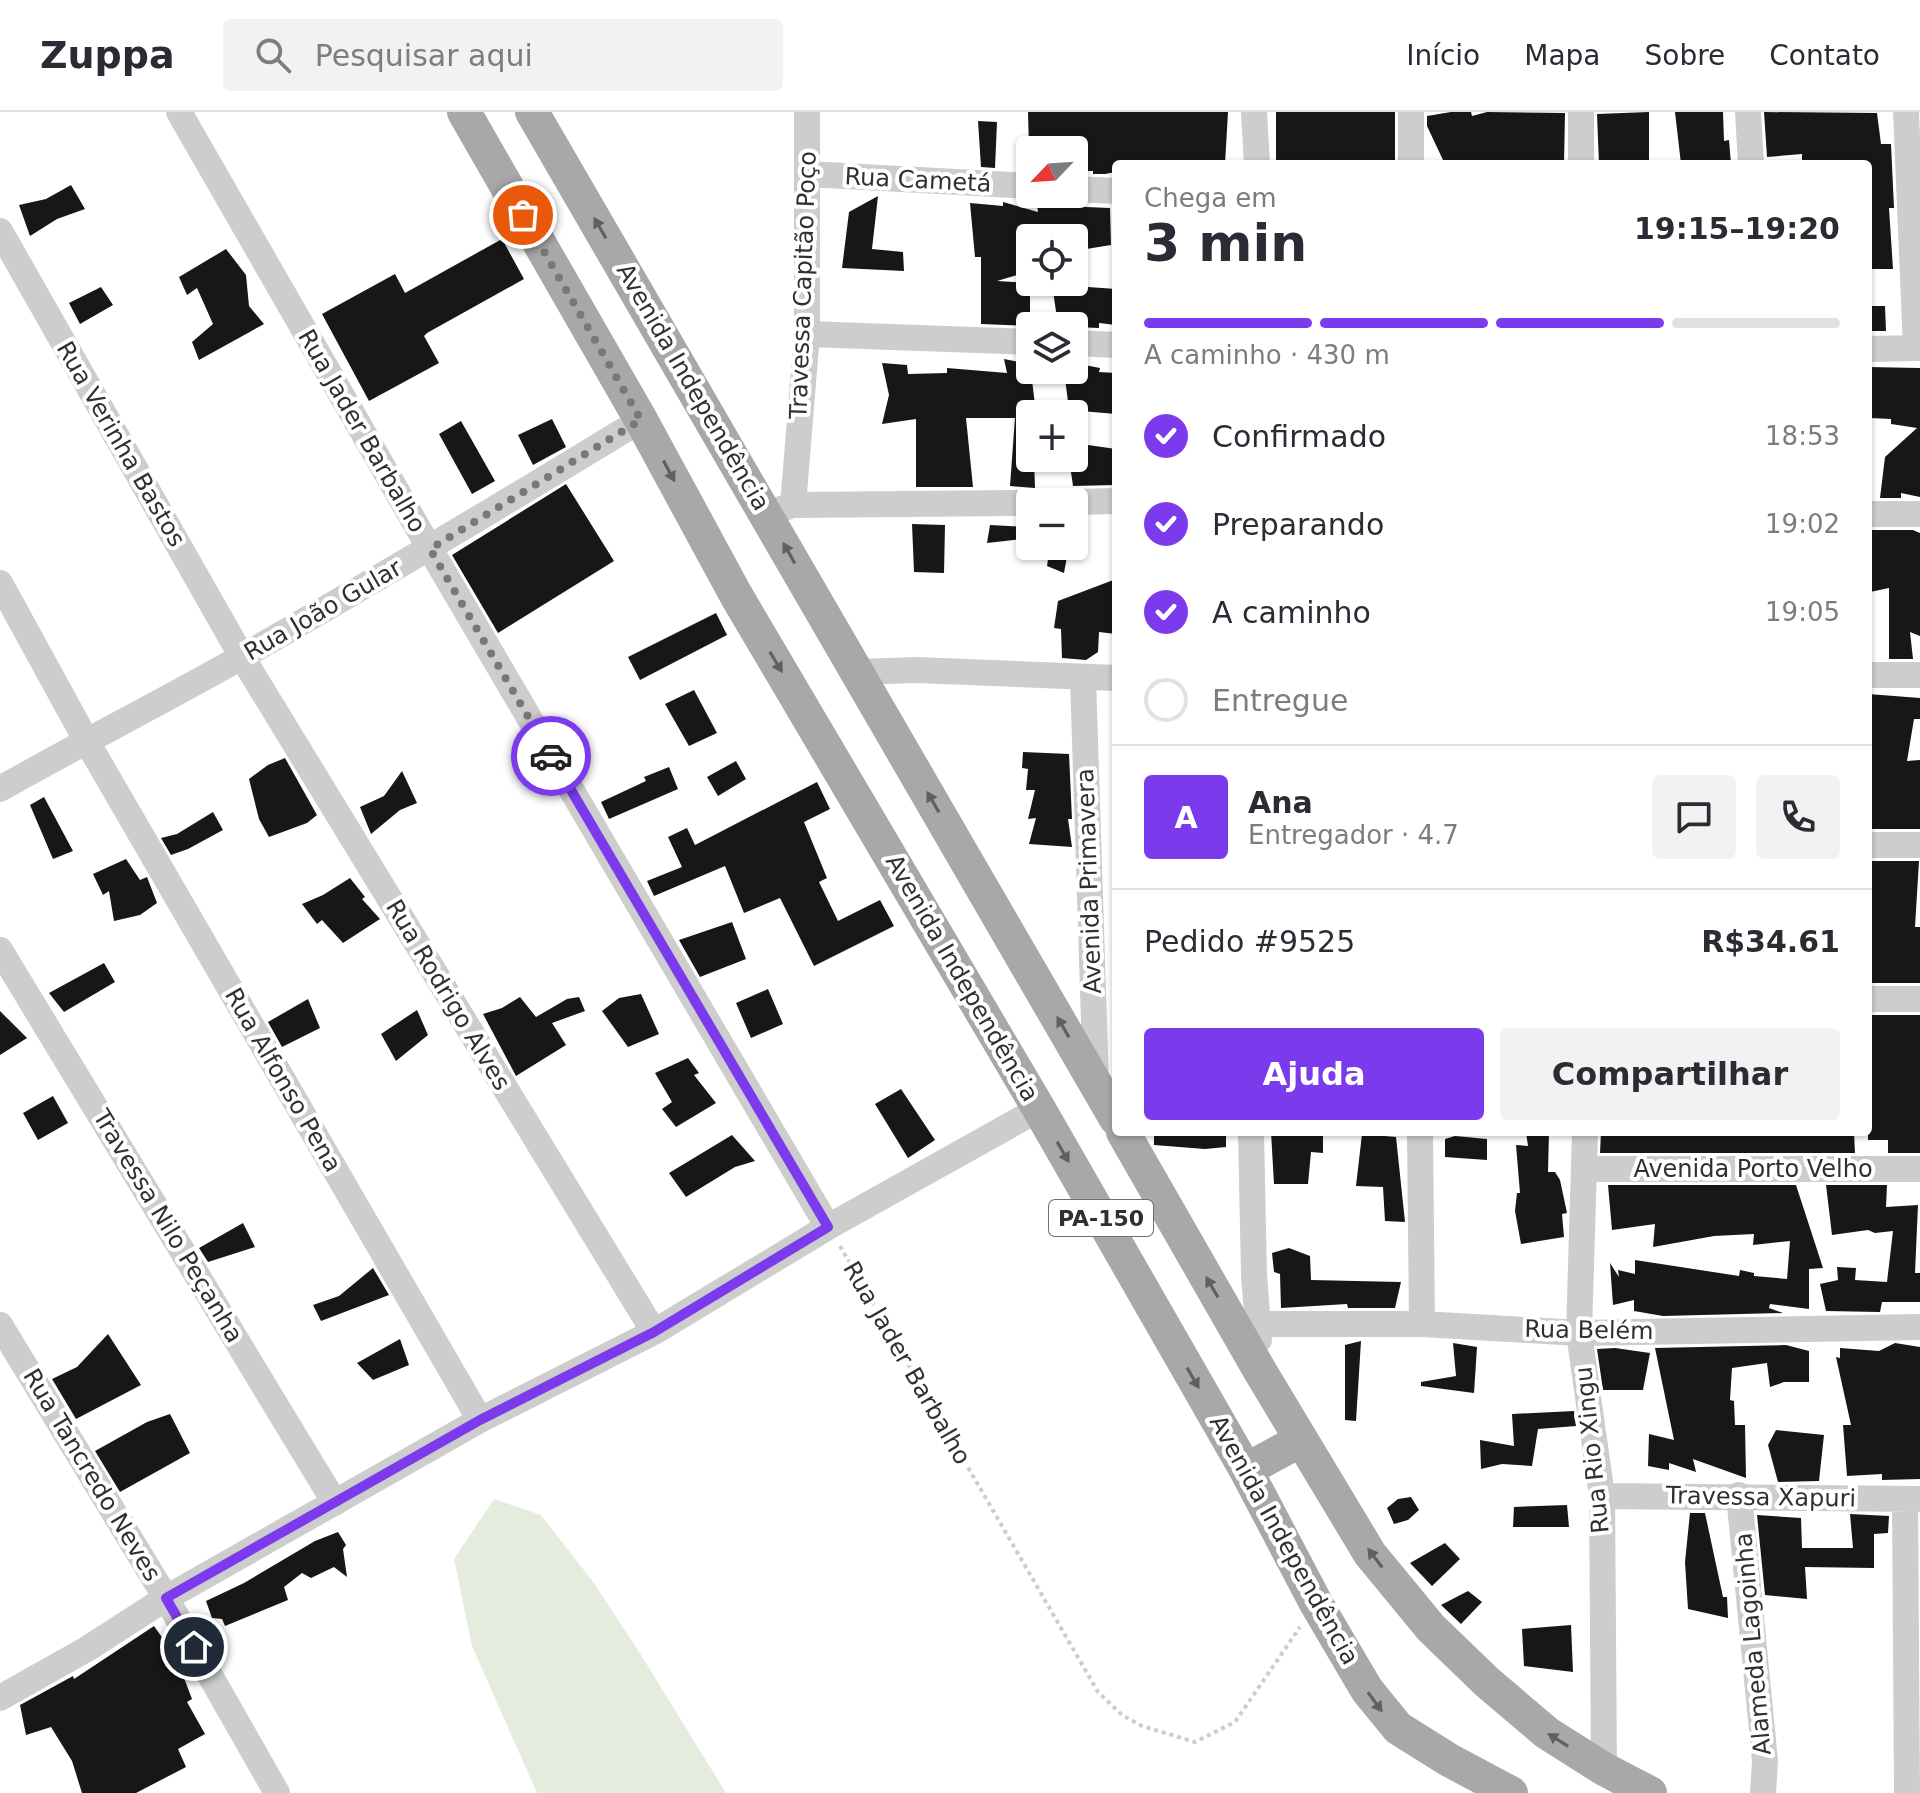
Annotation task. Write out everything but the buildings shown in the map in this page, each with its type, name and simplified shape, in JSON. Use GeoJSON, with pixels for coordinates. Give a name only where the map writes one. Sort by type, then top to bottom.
{"type":"FeatureCollection","features":[{"type":"Feature","properties":{"kind":"main road","name":"Avenida Independência"},"geometry":{"type":"LineString","coordinates":[[464,112],[641,420],[736,595],[1039,1109],[1246,1470],[1317,1605],[1367,1690],[1398,1728],[1511,1793]]}},
{"type":"Feature","properties":{"kind":"main road","name":"Avenida Independência"},"geometry":{"type":"LineString","coordinates":[[532,112],[780,509],[857,672],[1112,1112]]}},
{"type":"Feature","properties":{"kind":"main road","name":"PA-150"},"geometry":{"type":"LineString","coordinates":[[1125,1136],[1260,1371],[1370,1554],[1431,1628],[1487,1682],[1547,1733],[1604,1769],[1650,1793]]}},
{"type":"Feature","properties":{"kind":"main road"},"geometry":{"type":"LineString","coordinates":[[1246,1470],[1301,1440]]}},
{"type":"Feature","properties":{"kind":"street","name":"Rua Jader Barbalho"},"geometry":{"type":"LineString","coordinates":[[179,112],[430,549],[828,1227]]}},
{"type":"Feature","properties":{"kind":"street","name":"Travessa Capitão Poço"},"geometry":{"type":"LineString","coordinates":[[780,509],[807,334],[807,112]]}},
{"type":"Feature","properties":{"kind":"street"},"geometry":{"type":"LineString","coordinates":[[1254,112],[1257,160]]}},
{"type":"Feature","properties":{"kind":"street"},"geometry":{"type":"LineString","coordinates":[[1411,112],[1411,160]]}},
{"type":"Feature","properties":{"kind":"street"},"geometry":{"type":"LineString","coordinates":[[1581,112],[1581,160]]}},
{"type":"Feature","properties":{"kind":"street"},"geometry":{"type":"LineString","coordinates":[[1748,112],[1751,160]]}},
{"type":"Feature","properties":{"kind":"street"},"geometry":{"type":"LineString","coordinates":[[1872,349],[1918,348],[1906,112]]}},
{"type":"Feature","properties":{"kind":"street","name":"Rua Cametá"},"geometry":{"type":"LineString","coordinates":[[807,174],[1016,185]]}},
{"type":"Feature","properties":{"kind":"street"},"geometry":{"type":"LineString","coordinates":[[1088,190],[1112,191]]}},
{"type":"Feature","properties":{"kind":"street","name":"Rua Verinha Bastos"},"geometry":{"type":"LineString","coordinates":[[0,231],[242,657]]}},
{"type":"Feature","properties":{"kind":"street"},"geometry":{"type":"LineString","coordinates":[[807,334],[1016,341]]}},
{"type":"Feature","properties":{"kind":"street"},"geometry":{"type":"LineString","coordinates":[[1088,344],[1112,345]]}},
{"type":"Feature","properties":{"kind":"street","name":"Rua João Gular"},"geometry":{"type":"LineString","coordinates":[[0,789],[242,657],[430,549],[641,420]]}},
{"type":"Feature","properties":{"kind":"street"},"geometry":{"type":"LineString","coordinates":[[1088,502],[1112,501]]}},
{"type":"Feature","properties":{"kind":"street"},"geometry":{"type":"LineString","coordinates":[[780,509],[1016,503]]}},
{"type":"Feature","properties":{"kind":"street"},"geometry":{"type":"LineString","coordinates":[[1872,514],[1920,514]]}},
{"type":"Feature","properties":{"kind":"street","name":"Rua Alfonso Pena"},"geometry":{"type":"LineString","coordinates":[[0,583],[86,740],[480,1420]]}},
{"type":"Feature","properties":{"kind":"street","name":"Rua Rodrigo Alves"},"geometry":{"type":"LineString","coordinates":[[242,657],[654,1332]]}},
{"type":"Feature","properties":{"kind":"street"},"geometry":{"type":"LineString","coordinates":[[857,672],[916,670],[1112,678]]}},
{"type":"Feature","properties":{"kind":"street"},"geometry":{"type":"LineString","coordinates":[[1872,675],[1920,675]]}},
{"type":"Feature","properties":{"kind":"street","name":"Avenida Primavera"},"geometry":{"type":"LineString","coordinates":[[1083,678],[1096,1084]]}},
{"type":"Feature","properties":{"kind":"street"},"geometry":{"type":"LineString","coordinates":[[1872,845],[1920,845]]}},
{"type":"Feature","properties":{"kind":"street","name":"Travessa Nilo Peçanha"},"geometry":{"type":"LineString","coordinates":[[0,950],[335,1503]]}},
{"type":"Feature","properties":{"kind":"street"},"geometry":{"type":"LineString","coordinates":[[1872,999],[1920,999]]}},
{"type":"Feature","properties":{"kind":"street"},"geometry":{"type":"LineString","coordinates":[[0,1698],[87,1649],[166,1598],[480,1420],[654,1332],[828,1227],[1039,1109]]}},
{"type":"Feature","properties":{"kind":"street"},"geometry":{"type":"LineString","coordinates":[[1251,1136],[1260,1371]]}},
{"type":"Feature","properties":{"kind":"street"},"geometry":{"type":"LineString","coordinates":[[1420,1136],[1422,1324]]}},
{"type":"Feature","properties":{"kind":"street","name":"Rua Rio Xingu"},"geometry":{"type":"LineString","coordinates":[[1585,1136],[1579,1333],[1602,1496],[1604,1769]]}},
{"type":"Feature","properties":{"kind":"street","name":"Avenida Porto Velho"},"geometry":{"type":"LineString","coordinates":[[1586,1169],[1920,1169]]}},
{"type":"Feature","properties":{"kind":"street","name":"Rua Belém"},"geometry":{"type":"LineString","coordinates":[[1259,1324],[1422,1324],[1579,1333],[1920,1327]]}},
{"type":"Feature","properties":{"kind":"street","name":"Rua Tancredo Neves"},"geometry":{"type":"LineString","coordinates":[[0,1325],[166,1598],[277,1793]]}},
{"type":"Feature","properties":{"kind":"street","name":"Alameda Lagoinha"},"geometry":{"type":"LineString","coordinates":[[1739,1495],[1765,1761],[1763,1793]]}},
{"type":"Feature","properties":{"kind":"street","name":"Travessa Xapuri"},"geometry":{"type":"LineString","coordinates":[[1602,1496],[1913,1499]]}},
{"type":"Feature","properties":{"kind":"street"},"geometry":{"type":"LineString","coordinates":[[1907,1793],[1913,1499]]}},
{"type":"Feature","properties":{"kind":"path","name":"Rua Jader Barbalho"},"geometry":{"type":"LineString","coordinates":[[828,1227],[1098,1692],[1122,1715],[1142,1726],[1195,1742],[1218,1733],[1235,1722],[1283,1647],[1317,1605]]}},
{"type":"Feature","properties":{"kind":"shaded area"},"geometry":{"type":"Polygon","coordinates":[[[494,1499],[541,1515],[594,1583],[726,1793],[537,1793],[472,1646],[454,1559],[494,1499]]]}},
{"type":"Feature","properties":{"kind":"way so far"},"geometry":{"type":"LineString","coordinates":[[523,215],[641,420],[430,549],[551,756]]}},
{"type":"Feature","properties":{"kind":"route"},"geometry":{"type":"LineString","coordinates":[[194,1647],[166,1598],[480,1420],[654,1332],[828,1227],[551,756]]}}]}
